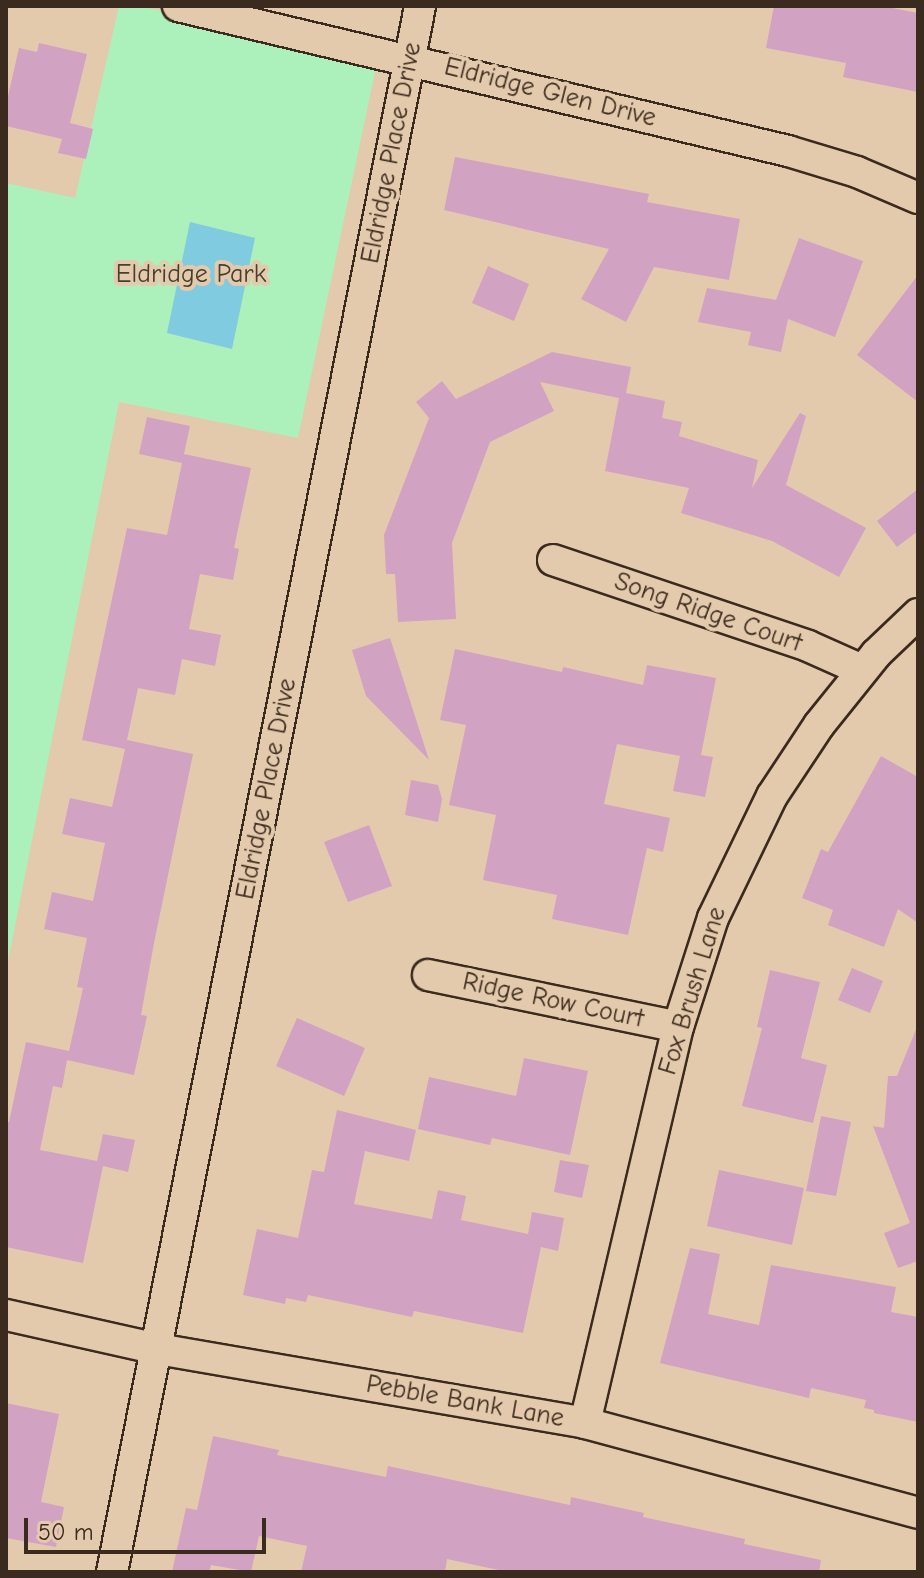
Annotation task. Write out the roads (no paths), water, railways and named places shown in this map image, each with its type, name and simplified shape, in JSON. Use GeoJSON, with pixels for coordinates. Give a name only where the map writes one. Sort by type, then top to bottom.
{"type":"FeatureCollection","features":[{"type":"Feature","properties":{"kind":"street","name":"Eldridge Glen Drive"},"geometry":{"type":"LineString","coordinates":[[178,6],[788,151],[857,172],[918,198]]}},
{"type":"Feature","properties":{"kind":"street","name":"Eldridge Place Drive"},"geometry":{"type":"LineString","coordinates":[[112,1572],[420,6]]}},
{"type":"Feature","properties":{"kind":"street","name":"Song Ridge Court"},"geometry":{"type":"LineString","coordinates":[[553,560],[808,646],[862,670]]}},
{"type":"Feature","properties":{"kind":"street","name":"Fox Brush Lane"},"geometry":{"type":"LineString","coordinates":[[585,1423],[678,1027],[703,944],[732,872],[772,796],[819,725],[862,670],[918,614]]}},
{"type":"Feature","properties":{"kind":"street","name":"Ridge Row Court"},"geometry":{"type":"LineString","coordinates":[[428,975],[678,1027]]}},
{"type":"Feature","properties":{"kind":"street","name":"Pebble Bank Lane"},"geometry":{"type":"LineString","coordinates":[[6,1315],[158,1349],[585,1423],[918,1513]]}},
{"type":"Feature","properties":{"kind":"water"},"geometry":{"type":"Polygon","coordinates":[[[190,222],[255,238],[232,349],[167,333],[190,222]]]}},
{"type":"Feature","properties":{"kind":"park label","name":"Eldridge Park"},"geometry":{"type":"Point","coordinates":[191,275]}}]}
